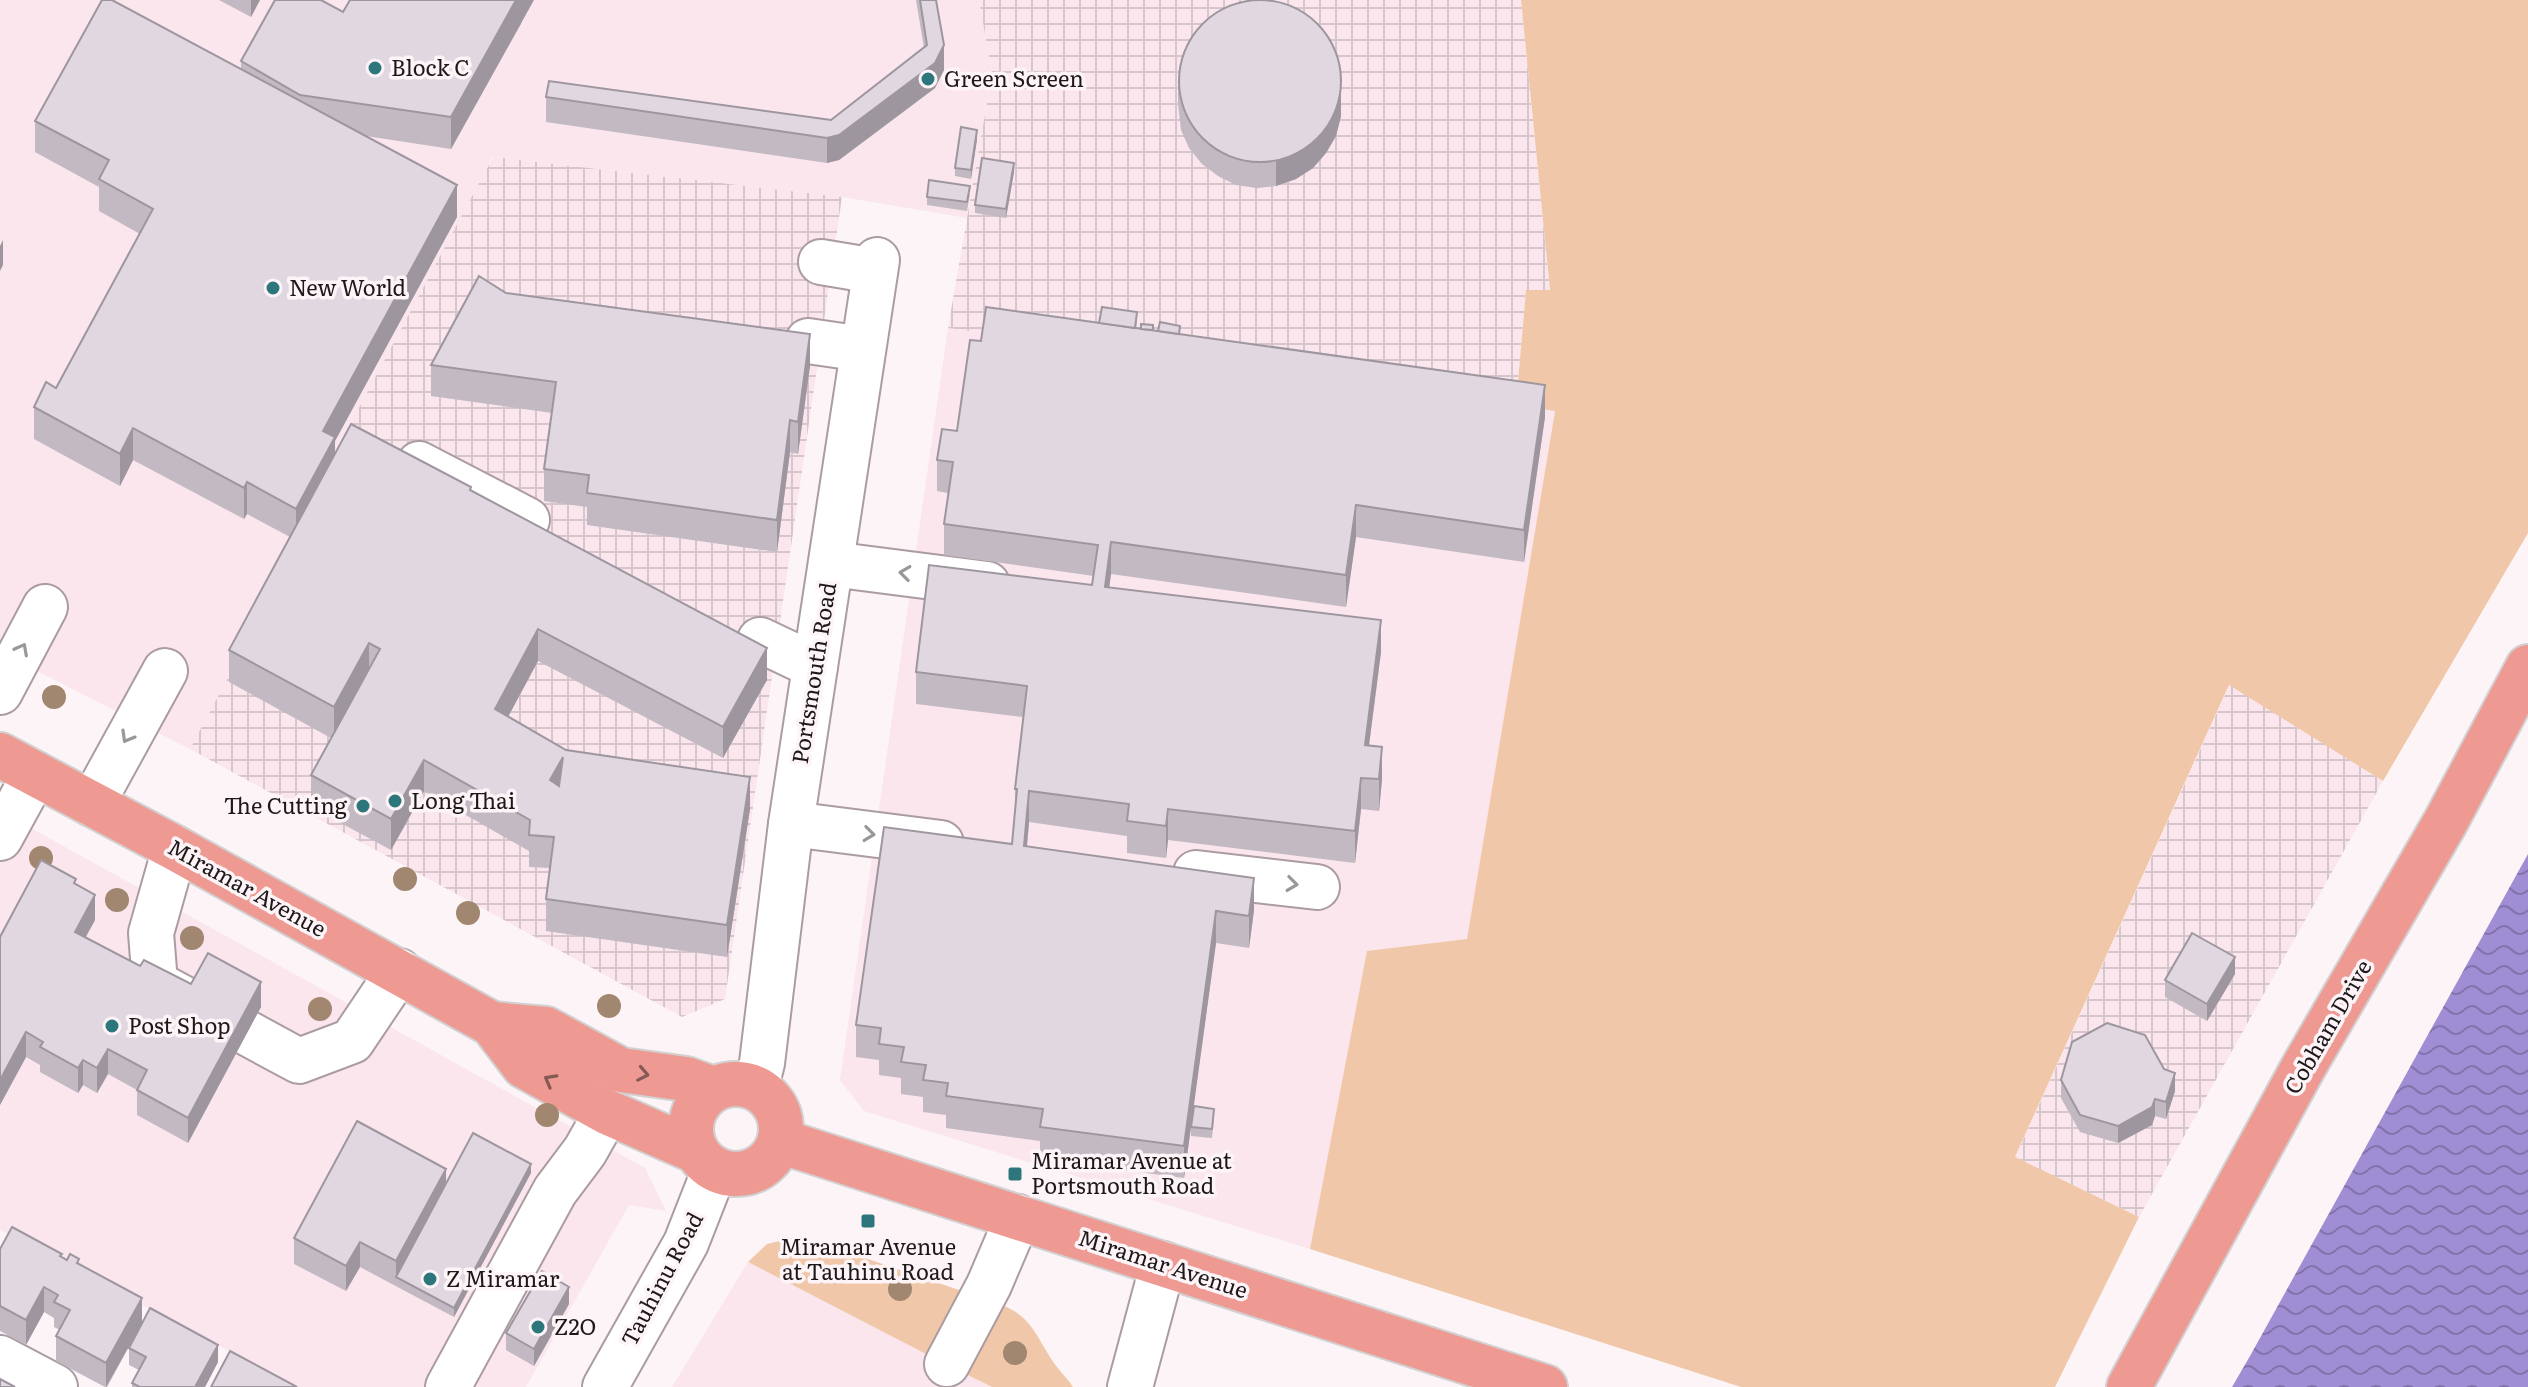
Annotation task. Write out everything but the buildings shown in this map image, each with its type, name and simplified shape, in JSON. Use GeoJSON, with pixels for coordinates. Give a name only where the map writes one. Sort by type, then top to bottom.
{"type":"FeatureCollection","features":[{"type":"Feature","properties":{"kind":"main road","name":"Cobham Drive"},"geometry":{"type":"LineString","coordinates":[[2129,1387],[2304,1066],[2446,821],[2528,667]]}},
{"type":"Feature","properties":{"kind":"main road","name":"Miramar Avenue"},"geometry":{"type":"LineString","coordinates":[[18,764],[492,1024],[524,1066],[607,1112],[705,1160]]}},
{"type":"Feature","properties":{"kind":"main road","name":"Miramar Avenue"},"geometry":{"type":"LineString","coordinates":[[492,1024],[546,1029],[621,1070],[686,1079],[713,1089]]}},
{"type":"Feature","properties":{"kind":"main road"},"geometry":{"type":"LineString","coordinates":[[732,1084],[756,1087],[775,1105],[780,1119],[780,1141],[769,1161],[756,1170],[741,1174],[705,1160],[691,1134],[692,1116],[700,1100],[713,1089],[732,1084]]}},
{"type":"Feature","properties":{"kind":"main road","name":"Miramar Avenue"},"geometry":{"type":"LineString","coordinates":[[780,1141],[1545,1387]]}},
{"type":"Feature","properties":{"kind":"street","name":"Portsmouth Road"},"geometry":{"type":"LineString","coordinates":[[756,1087],[762,1063],[791,824],[876,265],[821,262]]}},
{"type":"Feature","properties":{"kind":"street"},"geometry":{"type":"LineString","coordinates":[[808,341],[863,349]]}},
{"type":"Feature","properties":{"kind":"street"},"geometry":{"type":"LineString","coordinates":[[396,452],[527,520]]}},
{"type":"Feature","properties":{"kind":"street"},"geometry":{"type":"LineString","coordinates":[[831,564],[1028,589]]}},
{"type":"Feature","properties":{"kind":"street"},"geometry":{"type":"LineString","coordinates":[[0,692],[45,607]]}},
{"type":"Feature","properties":{"kind":"street"},"geometry":{"type":"LineString","coordinates":[[760,640],[815,666]]}},
{"type":"Feature","properties":{"kind":"street"},"geometry":{"type":"LineString","coordinates":[[92,804],[165,671]]}},
{"type":"Feature","properties":{"kind":"street"},"geometry":{"type":"LineString","coordinates":[[0,838],[18,764]]}},
{"type":"Feature","properties":{"kind":"street"},"geometry":{"type":"LineString","coordinates":[[791,824],[980,848]]}},
{"type":"Feature","properties":{"kind":"street"},"geometry":{"type":"LineString","coordinates":[[175,848],[151,933],[155,983],[299,1061],[352,1041],[399,971]]}},
{"type":"Feature","properties":{"kind":"street"},"geometry":{"type":"LineString","coordinates":[[1164,869],[1317,887]]}},
{"type":"Feature","properties":{"kind":"street"},"geometry":{"type":"LineString","coordinates":[[448,1387],[555,1191],[585,1151],[607,1112]]}},
{"type":"Feature","properties":{"kind":"street","name":"Tauhinu Road"},"geometry":{"type":"LineString","coordinates":[[605,1387],[686,1243],[705,1160]]}},
{"type":"Feature","properties":{"kind":"street"},"geometry":{"type":"LineString","coordinates":[[947,1364],[989,1285],[1018,1217]]}},
{"type":"Feature","properties":{"kind":"street"},"geometry":{"type":"LineString","coordinates":[[1130,1387],[1163,1264]]}},
{"type":"Feature","properties":{"kind":"street"},"geometry":{"type":"LineString","coordinates":[[0,1358],[55,1387]]}},
{"type":"Feature","properties":{"kind":"shaded area"},"geometry":{"type":"Polygon","coordinates":[[[0,0],[979,0],[992,74],[967,218],[842,197],[492,157],[346,456],[190,749],[0,652],[0,0]]]}},
{"type":"Feature","properties":{"kind":"shaded area"},"geometry":{"type":"Polygon","coordinates":[[[979,0],[1521,0],[1550,291],[1526,290],[1516,405],[948,328],[992,74],[979,0]]]}},
{"type":"Feature","properties":{"kind":"shaded area"},"geometry":{"type":"Polygon","coordinates":[[[1521,0],[2528,0],[2528,533],[2383,781],[2229,685],[2015,1157],[2139,1217],[2055,1387],[1741,1387],[1310,1249],[1367,951],[1467,939],[1555,411],[1516,405],[1526,290],[1550,290],[1521,0]]]}},
{"type":"Feature","properties":{"kind":"shaded area"},"geometry":{"type":"Polygon","coordinates":[[[493,157],[842,197],[725,999],[682,1017],[190,749],[346,456],[336,451],[493,157]]]}},
{"type":"Feature","properties":{"kind":"shaded area"},"geometry":{"type":"Polygon","coordinates":[[[948,328],[1555,410],[1467,940],[1367,952],[1310,1249],[864,1111],[840,1080],[948,328]]]}},
{"type":"Feature","properties":{"kind":"shaded area"},"geometry":{"type":"Polygon","coordinates":[[[2230,684],[2383,781],[2139,1217],[2015,1158],[2230,684]]]}},
{"type":"Feature","properties":{"kind":"shaded area"},"geometry":{"type":"Polygon","coordinates":[[[0,811],[645,1168],[666,1211],[629,1205],[526,1387],[297,1387],[0,1230],[0,811]]]}},
{"type":"Feature","properties":{"kind":"shaded area"},"geometry":{"type":"Polygon","coordinates":[[[792,1238],[859,1256],[965,1292],[932,1357],[748,1262],[767,1244],[792,1238]]]}},
{"type":"Feature","properties":{"kind":"shaded area"},"geometry":{"type":"Polygon","coordinates":[[[748,1262],[947,1364],[992,1387],[672,1387],[748,1262]]]}},
{"type":"Feature","properties":{"kind":"shaded area"},"geometry":{"type":"Polygon","coordinates":[[[997,1303],[1026,1321],[1073,1387],[992,1387],[960,1371],[997,1303]]]}},
{"type":"Feature","properties":{"kind":"water"},"geometry":{"type":"Polygon","coordinates":[[[2528,854],[2528,1387],[2232,1387],[2250,1356],[2528,854]]]}},
{"type":"Feature","properties":{"kind":"place","name":"Block C"},"geometry":{"type":"Point","coordinates":[375,68]}},
{"type":"Feature","properties":{"kind":"place","name":"Green Screen"},"geometry":{"type":"Point","coordinates":[928,79]}},
{"type":"Feature","properties":{"kind":"place","name":"New World"},"geometry":{"type":"Point","coordinates":[273,288]}},
{"type":"Feature","properties":{"kind":"place","name":"Long Thai"},"geometry":{"type":"Point","coordinates":[395,801]}},
{"type":"Feature","properties":{"kind":"place","name":"The Cutting"},"geometry":{"type":"Point","coordinates":[363,806]}},
{"type":"Feature","properties":{"kind":"place","name":"Post Shop"},"geometry":{"type":"Point","coordinates":[112,1026]}},
{"type":"Feature","properties":{"kind":"place","name":"Miramar Avenue at Portsmouth Road"},"geometry":{"type":"Point","coordinates":[1015,1174]}},
{"type":"Feature","properties":{"kind":"place","name":"Miramar Avenue at Tauhinu Road"},"geometry":{"type":"Point","coordinates":[868,1221]}},
{"type":"Feature","properties":{"kind":"place","name":"Z Miramar"},"geometry":{"type":"Point","coordinates":[430,1279]}},
{"type":"Feature","properties":{"kind":"place","name":"Z2O"},"geometry":{"type":"Point","coordinates":[538,1327]}}]}
